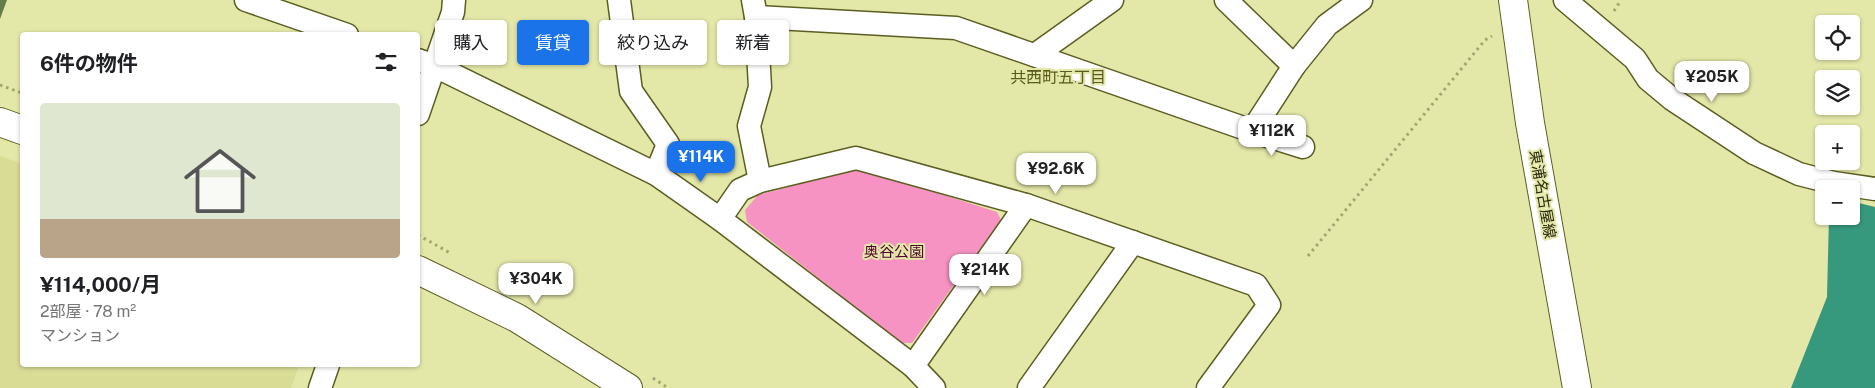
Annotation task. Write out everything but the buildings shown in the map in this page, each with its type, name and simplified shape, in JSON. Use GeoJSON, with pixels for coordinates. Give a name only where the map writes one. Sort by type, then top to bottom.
{"type":"FeatureCollection","features":[{"type":"Feature","properties":{"kind":"main road","name":"東浦名古屋線"},"geometry":{"type":"LineString","coordinates":[[1514,0],[1530,123],[1577,388]]}},
{"type":"Feature","properties":{"kind":"main road"},"geometry":{"type":"LineString","coordinates":[[0,122],[20,129]]}},
{"type":"Feature","properties":{"kind":"main road"},"geometry":{"type":"LineString","coordinates":[[420,271],[517,318],[628,388]]}},
{"type":"Feature","properties":{"kind":"street"},"geometry":{"type":"LineString","coordinates":[[246,0],[338,32]]}},
{"type":"Feature","properties":{"kind":"street"},"geometry":{"type":"LineString","coordinates":[[420,101],[426,63],[453,12],[454,0]]}},
{"type":"Feature","properties":{"kind":"street"},"geometry":{"type":"LineString","coordinates":[[619,0],[630,91],[668,144],[656,174]]}},
{"type":"Feature","properties":{"kind":"street"},"geometry":{"type":"LineString","coordinates":[[1035,55],[1112,0]]}},
{"type":"Feature","properties":{"kind":"street"},"geometry":{"type":"LineString","coordinates":[[1226,0],[1294,66]]}},
{"type":"Feature","properties":{"kind":"street"},"geometry":{"type":"LineString","coordinates":[[1252,131],[1294,66],[1328,25],[1360,0]]}},
{"type":"Feature","properties":{"kind":"street"},"geometry":{"type":"LineString","coordinates":[[1565,0],[1635,59],[1648,79],[1672,99],[1754,153],[1799,174],[1834,183],[1874,188]]}},
{"type":"Feature","properties":{"kind":"street"},"geometry":{"type":"LineString","coordinates":[[760,181],[749,126],[760,87],[754,8],[956,28],[1303,147]]}},
{"type":"Feature","properties":{"kind":"street"},"geometry":{"type":"LineString","coordinates":[[426,63],[656,174],[720,219],[913,366],[934,388]]}},
{"type":"Feature","properties":{"kind":"street"},"geometry":{"type":"LineString","coordinates":[[720,219],[740,190],[760,181],[856,158],[1026,204],[1256,285],[1269,305],[1208,388]]}},
{"type":"Feature","properties":{"kind":"street"},"geometry":{"type":"LineString","coordinates":[[913,366],[1026,204]]}},
{"type":"Feature","properties":{"kind":"street"},"geometry":{"type":"LineString","coordinates":[[1029,388],[1132,242]]}},
{"type":"Feature","properties":{"kind":"street"},"geometry":{"type":"LineString","coordinates":[[320,388],[327,367]]}},
{"type":"Feature","properties":{"kind":"path"},"geometry":{"type":"LineString","coordinates":[[1308,256],[1485,40],[1498,33],[1517,30]]}},
{"type":"Feature","properties":{"kind":"path"},"geometry":{"type":"LineString","coordinates":[[0,85],[20,92]]}},
{"type":"Feature","properties":{"kind":"shaded area"},"geometry":{"type":"Polygon","coordinates":[[[0,156],[20,163],[20,367],[298,367],[291,388],[0,388],[0,156]]]}},
{"type":"Feature","properties":{"kind":"green space","name":"奥谷公園"},"geometry":{"type":"Polygon","coordinates":[[[860,168],[997,212],[1001,220],[912,343],[901,343],[747,222],[745,210],[758,195],[860,168]]]}},
{"type":"Feature","properties":{"kind":"water"},"geometry":{"type":"Polygon","coordinates":[[[1860,203],[1875,207],[1875,388],[1791,388],[1827,297],[1829,225],[1860,225],[1860,203]]]}},
{"type":"Feature","properties":{"kind":"district","name":"共西町五丁目"},"geometry":{"type":"Point","coordinates":[1058,77]}}]}
